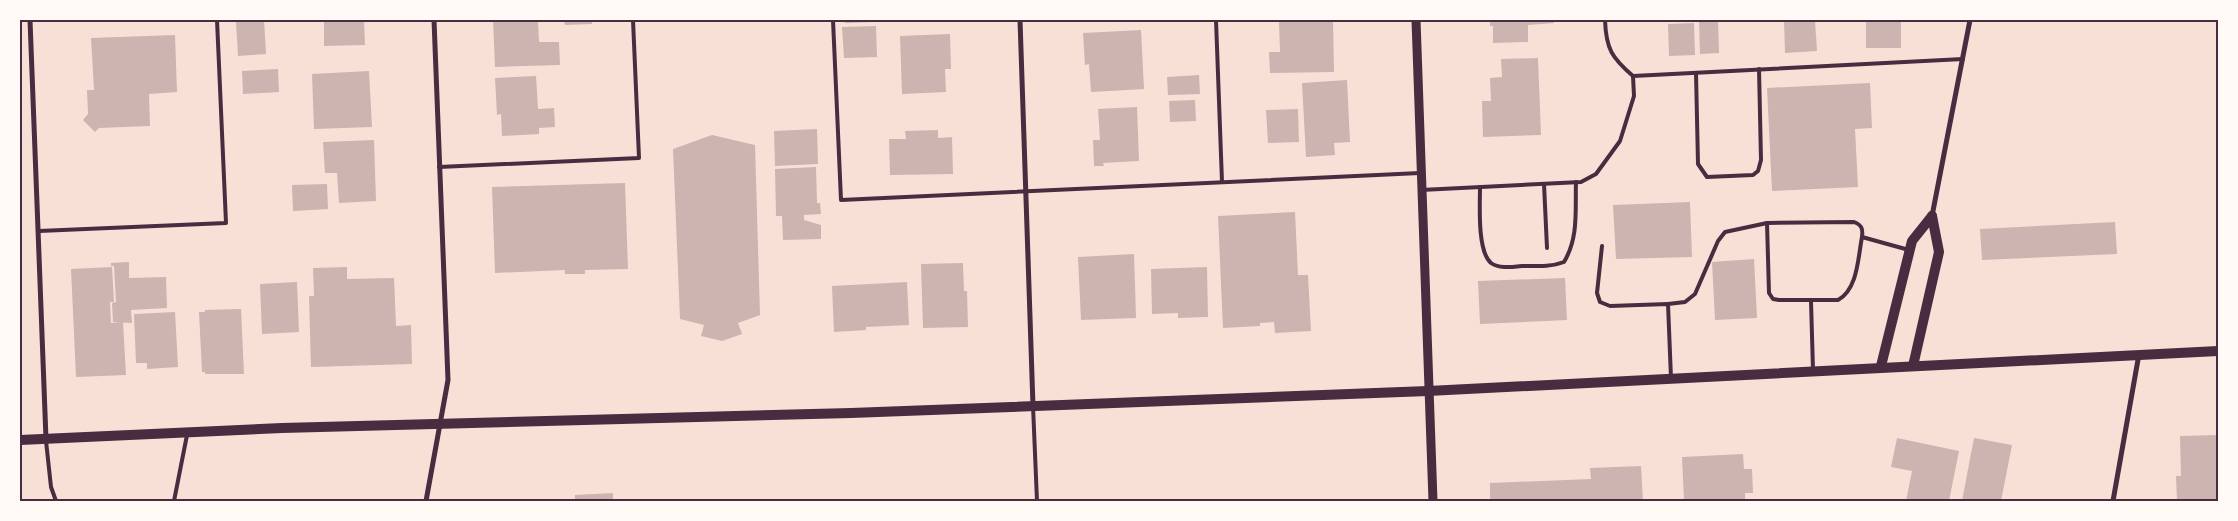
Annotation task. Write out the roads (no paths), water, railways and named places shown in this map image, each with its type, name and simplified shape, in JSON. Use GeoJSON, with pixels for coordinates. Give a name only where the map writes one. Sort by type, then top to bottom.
{"type":"FeatureCollection","features":[{"type":"Feature","properties":{"kind":"main road"},"geometry":{"type":"LineString","coordinates":[[1881,366],[1912,241],[1932,216]]}},
{"type":"Feature","properties":{"kind":"main road"},"geometry":{"type":"LineString","coordinates":[[1913,366],[1939,252],[1932,216]]}},
{"type":"Feature","properties":{"kind":"main road"},"geometry":{"type":"LineString","coordinates":[[20,440],[187,432],[1033,406],[1428,390],[1881,366],[2218,351]]}},
{"type":"Feature","properties":{"kind":"street"},"geometry":{"type":"LineString","coordinates":[[30,20],[46,438]]}},
{"type":"Feature","properties":{"kind":"street"},"geometry":{"type":"LineString","coordinates":[[426,501],[448,380],[434,20]]}},
{"type":"Feature","properties":{"kind":"street"},"geometry":{"type":"LineString","coordinates":[[1020,20],[1033,406]]}},
{"type":"Feature","properties":{"kind":"street"},"geometry":{"type":"LineString","coordinates":[[1416,20],[1433,501]]}},
{"type":"Feature","properties":{"kind":"street"},"geometry":{"type":"LineString","coordinates":[[1932,216],[1970,20]]}},
{"type":"Feature","properties":{"kind":"street"},"geometry":{"type":"LineString","coordinates":[[2113,501],[2139,354]]}},
{"type":"Feature","properties":{"kind":"lane"},"geometry":{"type":"LineString","coordinates":[[39,231],[226,223],[217,20]]}},
{"type":"Feature","properties":{"kind":"lane"},"geometry":{"type":"LineString","coordinates":[[439,167],[639,158],[633,20]]}},
{"type":"Feature","properties":{"kind":"lane"},"geometry":{"type":"LineString","coordinates":[[833,20],[841,200],[1421,173]]}},
{"type":"Feature","properties":{"kind":"lane"},"geometry":{"type":"LineString","coordinates":[[1216,20],[1222,182]]}},
{"type":"Feature","properties":{"kind":"lane"},"geometry":{"type":"LineString","coordinates":[[1605,20],[1605,37],[1615,61],[1633,76],[1963,59]]}},
{"type":"Feature","properties":{"kind":"lane"},"geometry":{"type":"LineString","coordinates":[[1696,73],[1698,164],[1701,170],[1707,177],[1753,175],[1758,171],[1761,160],[1759,69]]}},
{"type":"Feature","properties":{"kind":"lane"},"geometry":{"type":"LineString","coordinates":[[1422,190],[1581,182],[1596,174],[1620,141],[1634,96],[1633,76]]}},
{"type":"Feature","properties":{"kind":"lane"},"geometry":{"type":"LineString","coordinates":[[1480,187],[1482,240],[1484,253],[1491,263],[1500,267],[1555,266],[1564,262],[1571,250],[1575,235],[1576,182]]}},
{"type":"Feature","properties":{"kind":"lane"},"geometry":{"type":"LineString","coordinates":[[1544,184],[1546,248]]}},
{"type":"Feature","properties":{"kind":"lane"},"geometry":{"type":"LineString","coordinates":[[1602,246],[1597,293],[1600,302],[1610,306],[1668,304],[1685,302],[1695,294],[1718,241],[1725,232],[1767,222],[1854,222],[1860,224],[1863,229],[1852,285],[1845,296],[1838,300],[1772,299],[1769,293],[1767,222]]}},
{"type":"Feature","properties":{"kind":"lane"},"geometry":{"type":"LineString","coordinates":[[1862,237],[1910,250]]}},
{"type":"Feature","properties":{"kind":"lane"},"geometry":{"type":"LineString","coordinates":[[1811,301],[1813,370]]}},
{"type":"Feature","properties":{"kind":"lane"},"geometry":{"type":"LineString","coordinates":[[1668,304],[1671,378]]}},
{"type":"Feature","properties":{"kind":"lane"},"geometry":{"type":"LineString","coordinates":[[1033,406],[1037,501]]}},
{"type":"Feature","properties":{"kind":"lane"},"geometry":{"type":"LineString","coordinates":[[174,501],[187,432]]}},
{"type":"Feature","properties":{"kind":"lane"},"geometry":{"type":"LineString","coordinates":[[46,438],[51,487],[56,501]]}}]}
